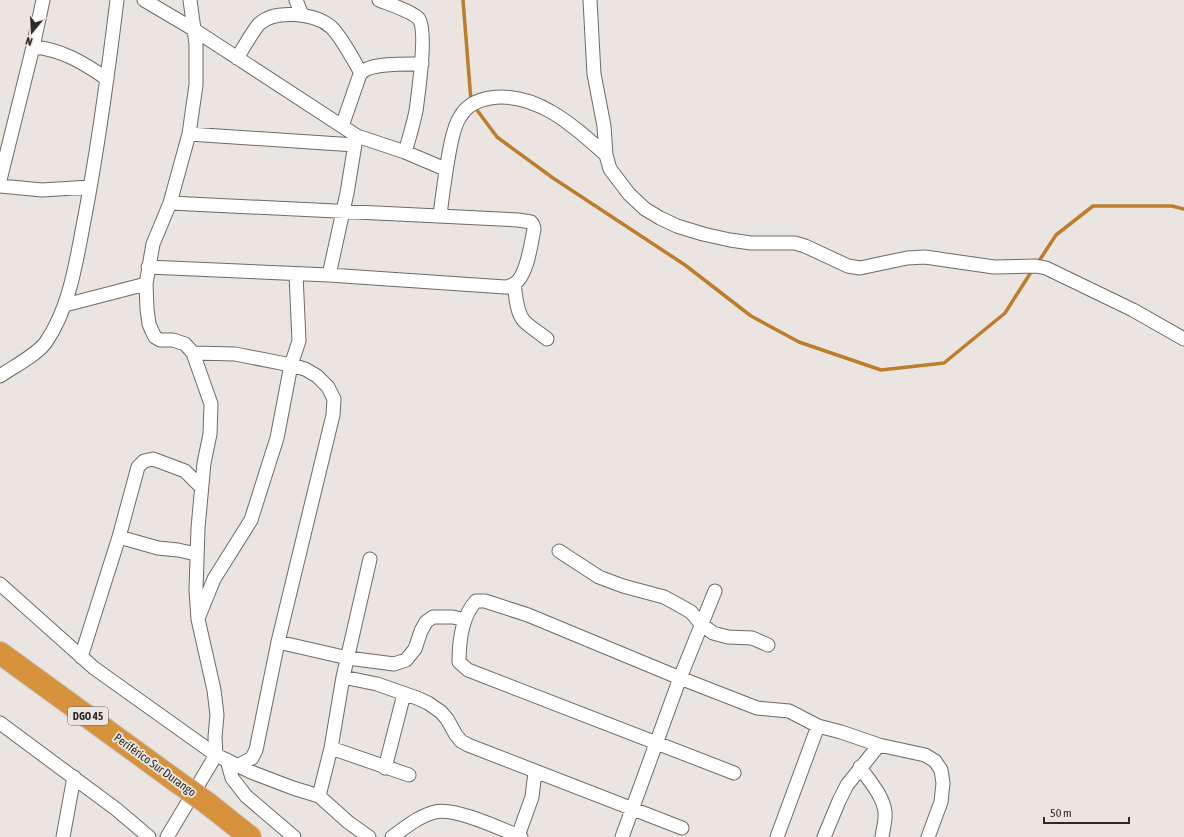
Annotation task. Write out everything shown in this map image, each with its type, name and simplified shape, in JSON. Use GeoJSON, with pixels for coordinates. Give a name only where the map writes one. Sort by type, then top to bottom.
{"type":"FeatureCollection","features":[{"type":"Feature","properties":{"kind":"highway","name":"Periférico Sur Durango"},"geometry":{"type":"LineString","coordinates":[[0,653],[176,780],[250,837]]}},
{"type":"Feature","properties":{"kind":"street"},"geometry":{"type":"LineString","coordinates":[[0,180],[43,0]]}},
{"type":"Feature","properties":{"kind":"street"},"geometry":{"type":"LineString","coordinates":[[0,376],[45,344],[56,326],[65,305],[74,273],[90,187],[107,79],[117,0]]}},
{"type":"Feature","properties":{"kind":"street"},"geometry":{"type":"LineString","coordinates":[[144,0],[193,29],[342,126],[356,141]]}},
{"type":"Feature","properties":{"kind":"street"},"geometry":{"type":"LineString","coordinates":[[190,0],[196,63],[196,85],[189,134],[170,203],[153,244],[148,267],[146,284],[149,324],[155,337],[160,340],[173,340],[185,344],[193,353],[211,404],[210,434],[201,487],[196,554],[196,590],[198,619],[214,690],[217,715],[215,737],[221,758],[232,778],[246,796],[294,837]]}},
{"type":"Feature","properties":{"kind":"street"},"geometry":{"type":"LineString","coordinates":[[296,0],[302,15]]}},
{"type":"Feature","properties":{"kind":"street"},"geometry":{"type":"LineString","coordinates":[[379,0],[419,18],[422,25],[422,64],[416,111],[406,152]]}},
{"type":"Feature","properties":{"kind":"street"},"geometry":{"type":"LineString","coordinates":[[590,0],[594,74],[604,126],[606,155],[610,169],[629,194],[645,209],[660,218],[683,228],[730,240],[751,243],[794,243],[805,246],[848,266],[860,268],[907,258],[925,257],[994,267],[1036,266],[1046,268],[1133,310],[1184,339]]}},
{"type":"Feature","properties":{"kind":"street"},"geometry":{"type":"LineString","coordinates":[[237,58],[259,24],[272,16],[285,14],[302,15],[322,20],[332,27],[361,73]]}},
{"type":"Feature","properties":{"kind":"street"},"geometry":{"type":"LineString","coordinates":[[33,47],[46,48],[61,53],[88,66],[107,79]]}},
{"type":"Feature","properties":{"kind":"street"},"geometry":{"type":"LineString","coordinates":[[342,126],[361,73],[372,68],[397,64],[422,64]]}},
{"type":"Feature","properties":{"kind":"street"},"geometry":{"type":"LineString","coordinates":[[440,215],[445,168],[453,134],[459,117],[468,107],[482,99],[511,97],[529,102],[555,114],[574,126],[606,155]]}},
{"type":"Feature","properties":{"kind":"street"},"geometry":{"type":"LineString","coordinates":[[189,134],[356,141],[406,152],[445,168]]}},
{"type":"Feature","properties":{"kind":"street"},"geometry":{"type":"LineString","coordinates":[[330,276],[351,174],[356,141]]}},
{"type":"Feature","properties":{"kind":"street"},"geometry":{"type":"LineString","coordinates":[[0,186],[42,190],[90,187]]}},
{"type":"Feature","properties":{"kind":"street"},"geometry":{"type":"LineString","coordinates":[[148,267],[296,274],[505,287],[514,284],[522,276],[534,229],[531,222],[518,220],[170,203]]}},
{"type":"Feature","properties":{"kind":"street"},"geometry":{"type":"LineString","coordinates":[[198,619],[214,579],[251,520],[277,438],[291,365],[299,341],[296,274]]}},
{"type":"Feature","properties":{"kind":"street"},"geometry":{"type":"LineString","coordinates":[[65,305],[146,284]]}},
{"type":"Feature","properties":{"kind":"street"},"geometry":{"type":"LineString","coordinates":[[514,284],[517,305],[521,315],[525,321],[547,339]]}},
{"type":"Feature","properties":{"kind":"street"},"geometry":{"type":"LineString","coordinates":[[193,353],[235,354],[305,369],[318,376],[328,387],[334,399],[334,415],[278,642],[256,750],[252,758],[239,765]]}},
{"type":"Feature","properties":{"kind":"street"},"geometry":{"type":"LineString","coordinates":[[81,657],[119,537],[138,468],[144,461],[153,459],[185,471],[201,487]]}},
{"type":"Feature","properties":{"kind":"street"},"geometry":{"type":"LineString","coordinates":[[119,537],[158,548],[196,554]]}},
{"type":"Feature","properties":{"kind":"street"},"geometry":{"type":"LineString","coordinates":[[559,551],[599,577],[623,586],[664,597],[678,604],[691,612],[701,624],[713,633],[728,637],[752,638],[768,644]]}},
{"type":"Feature","properties":{"kind":"street"},"geometry":{"type":"LineString","coordinates":[[319,796],[331,748],[344,677],[370,559]]}},
{"type":"Feature","properties":{"kind":"street"},"geometry":{"type":"LineString","coordinates":[[0,584],[81,657],[221,758],[239,765],[251,772],[319,796],[348,822],[369,837]]}},
{"type":"Feature","properties":{"kind":"street"},"geometry":{"type":"LineString","coordinates":[[622,837],[680,678],[715,591]]}},
{"type":"Feature","properties":{"kind":"street"},"geometry":{"type":"LineString","coordinates":[[734,773],[657,742],[477,675],[462,666],[459,662],[459,648],[465,620],[470,607],[476,602],[485,601],[492,603],[528,615],[757,708],[789,711],[818,726],[879,745],[925,754],[936,761],[941,770],[943,783],[941,802],[928,837]]}},
{"type":"Feature","properties":{"kind":"street"},"geometry":{"type":"LineString","coordinates":[[278,642],[348,658],[394,664],[406,660],[415,649],[421,631],[426,622],[434,617],[453,617],[465,620]]}},
{"type":"Feature","properties":{"kind":"street"},"geometry":{"type":"LineString","coordinates":[[344,677],[378,684],[428,703],[441,712],[461,741],[481,750],[682,828]]}},
{"type":"Feature","properties":{"kind":"street"},"geometry":{"type":"LineString","coordinates":[[385,768],[404,694]]}},
{"type":"Feature","properties":{"kind":"street"},"geometry":{"type":"LineString","coordinates":[[0,723],[116,809],[149,837]]}},
{"type":"Feature","properties":{"kind":"street"},"geometry":{"type":"LineString","coordinates":[[777,837],[818,726]]}},
{"type":"Feature","properties":{"kind":"street"},"geometry":{"type":"LineString","coordinates":[[824,837],[844,790],[860,767],[879,745]]}},
{"type":"Feature","properties":{"kind":"street"},"geometry":{"type":"LineString","coordinates":[[331,748],[385,768],[409,775]]}},
{"type":"Feature","properties":{"kind":"street"},"geometry":{"type":"LineString","coordinates":[[168,837],[221,758]]}},
{"type":"Feature","properties":{"kind":"street"},"geometry":{"type":"LineString","coordinates":[[860,767],[881,797],[885,811],[882,837]]}},
{"type":"Feature","properties":{"kind":"street"},"geometry":{"type":"LineString","coordinates":[[392,837],[422,816],[437,811],[454,812],[482,821],[519,836],[532,797],[535,772]]}},
{"type":"Feature","properties":{"kind":"street"},"geometry":{"type":"LineString","coordinates":[[63,837],[74,778]]}},
{"type":"Feature","properties":{"kind":"waterway"},"geometry":{"type":"LineString","coordinates":[[463,0],[471,101]]}},
{"type":"Feature","properties":{"kind":"waterway"},"geometry":{"type":"LineString","coordinates":[[474,106],[497,137],[553,178],[685,265],[751,316],[799,342],[881,370],[944,363],[1005,313],[1033,269]]}},
{"type":"Feature","properties":{"kind":"waterway"},"geometry":{"type":"LineString","coordinates":[[1037,264],[1056,235],[1093,206],[1172,206],[1184,209]]}}]}
